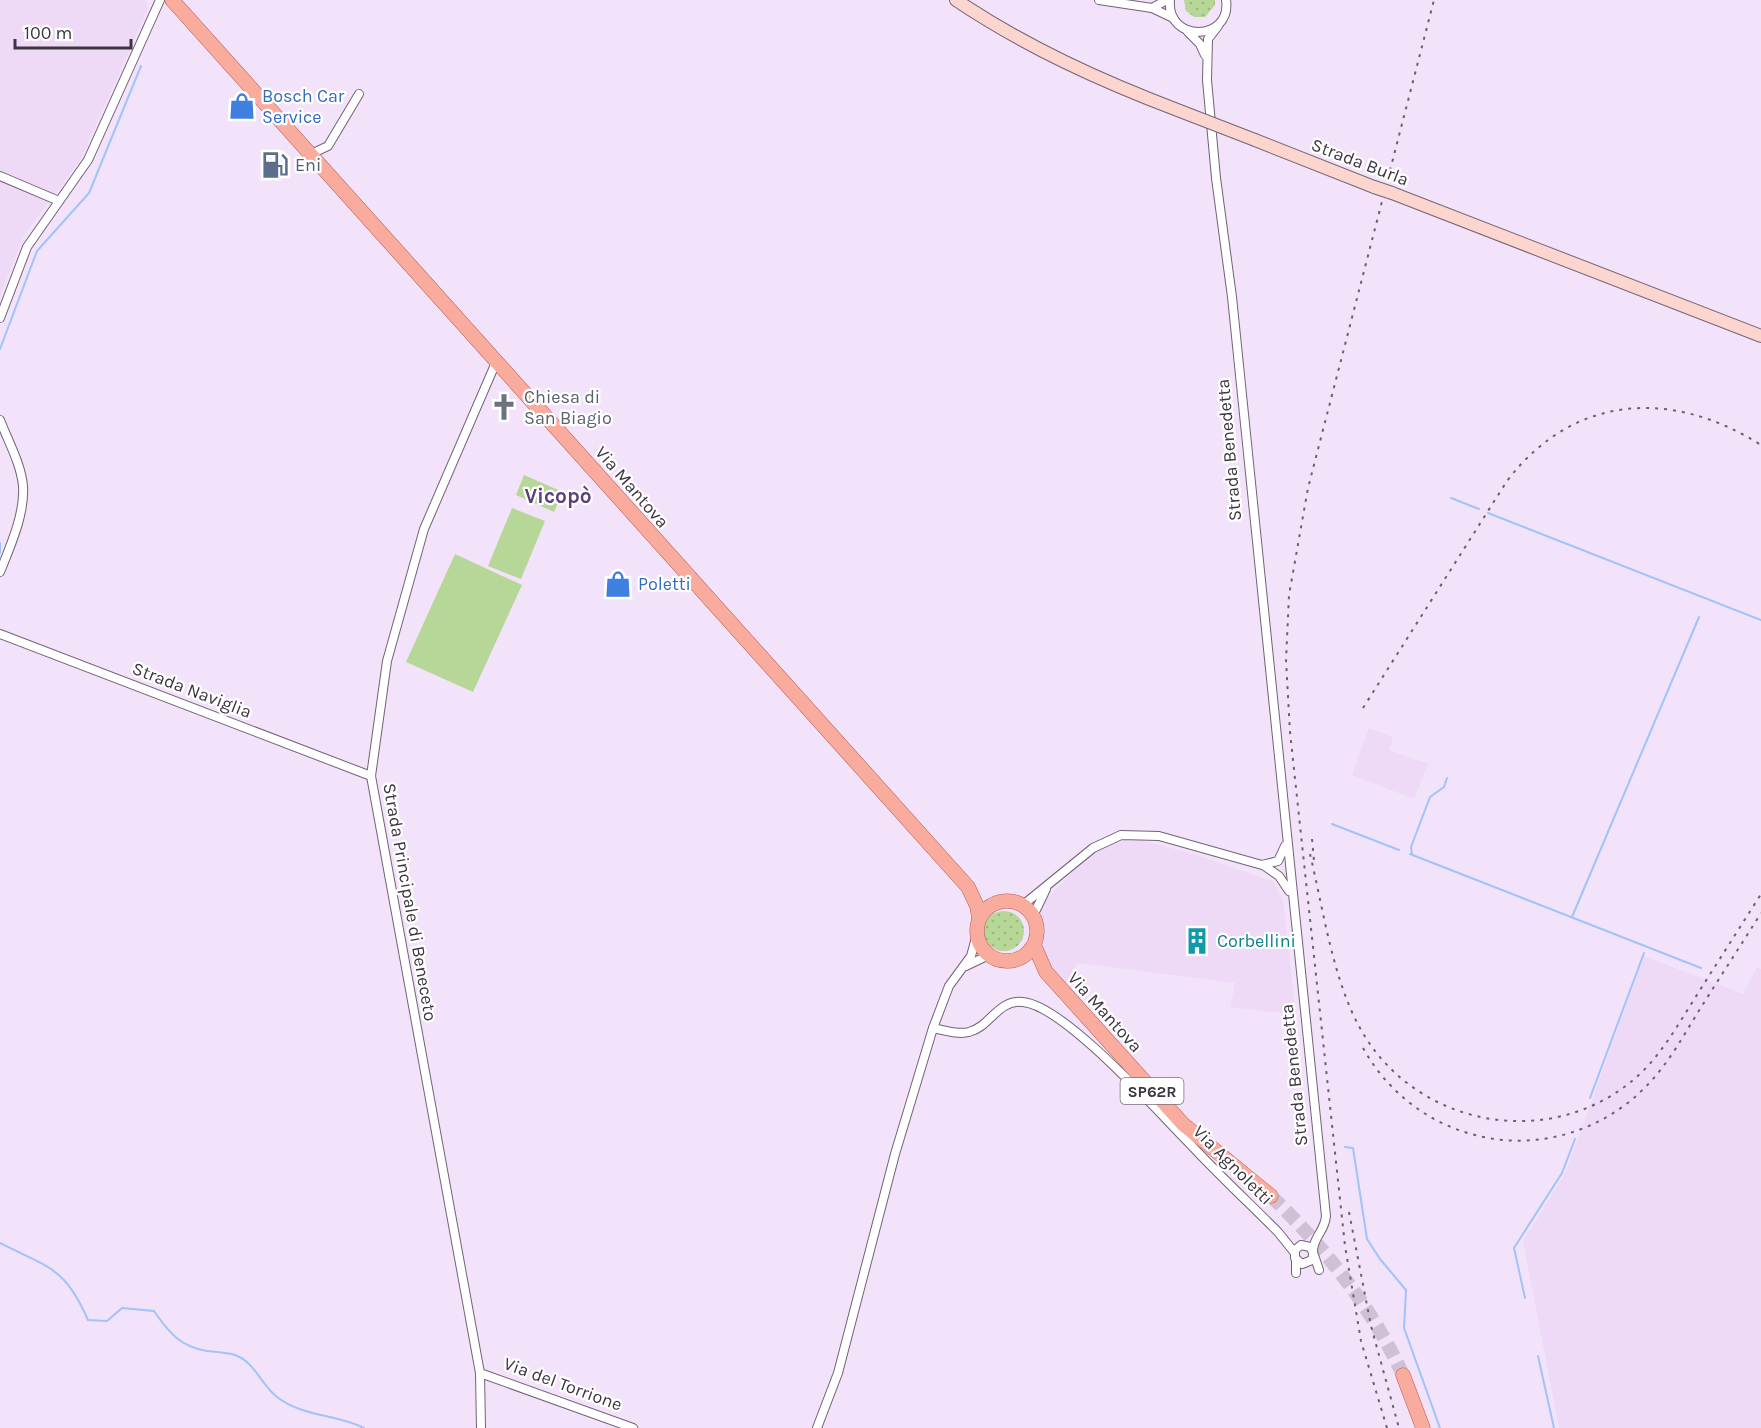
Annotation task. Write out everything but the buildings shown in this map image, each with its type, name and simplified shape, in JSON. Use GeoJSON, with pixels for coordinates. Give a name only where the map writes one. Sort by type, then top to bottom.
{"type":"FeatureCollection","features":[{"type":"Feature","properties":{"kind":"main road","name":"Via Mantova"},"geometry":{"type":"LineString","coordinates":[[170,0],[497,360],[749,645],[968,887],[982,897],[998,902],[1007,900],[1023,905]]}},
{"type":"Feature","properties":{"kind":"main road","name":"Strada Burla"},"geometry":{"type":"LineString","coordinates":[[956,0],[1010,33],[1077,69],[1374,187],[1761,336]]}},
{"type":"Feature","properties":{"kind":"main road","name":"Via Mantova"},"geometry":{"type":"LineString","coordinates":[[968,887],[977,906],[979,918],[976,934]]}},
{"type":"Feature","properties":{"kind":"main road"},"geometry":{"type":"LineString","coordinates":[[979,918],[990,905],[998,902]]}},
{"type":"Feature","properties":{"kind":"main road"},"geometry":{"type":"LineString","coordinates":[[1023,905],[1033,916]]}},
{"type":"Feature","properties":{"kind":"main road","name":"Via Mantova"},"geometry":{"type":"LineString","coordinates":[[1033,916],[1037,928],[1034,945],[1046,972],[1183,1124],[1271,1196]]}},
{"type":"Feature","properties":{"kind":"main road"},"geometry":{"type":"LineString","coordinates":[[976,934],[989,955]]}},
{"type":"Feature","properties":{"kind":"main road"},"geometry":{"type":"LineString","coordinates":[[1017,960],[1034,945]]}},
{"type":"Feature","properties":{"kind":"main road","name":"Via Mantova"},"geometry":{"type":"LineString","coordinates":[[989,955],[1004,961],[1017,960],[1046,972]]}},
{"type":"Feature","properties":{"kind":"main road"},"geometry":{"type":"LineString","coordinates":[[1403,1375],[1423,1428]]}},
{"type":"Feature","properties":{"kind":"street"},"geometry":{"type":"LineString","coordinates":[[0,318],[27,247],[88,160],[155,11],[154,0]]}},
{"type":"Feature","properties":{"kind":"street"},"geometry":{"type":"LineString","coordinates":[[155,11],[170,0]]}},
{"type":"Feature","properties":{"kind":"street","name":"Strada Benedetta"},"geometry":{"type":"LineString","coordinates":[[1099,0],[1152,8],[1173,18],[1200,44],[1207,60]]}},
{"type":"Feature","properties":{"kind":"street"},"geometry":{"type":"LineString","coordinates":[[1152,8],[1169,0],[1173,18]]}},
{"type":"Feature","properties":{"kind":"street","name":"Strada Benedetta"},"geometry":{"type":"LineString","coordinates":[[1226,0],[1225,15],[1208,39],[1207,60],[1216,178],[1232,297],[1326,1216],[1323,1230],[1305,1258]]}},
{"type":"Feature","properties":{"kind":"street"},"geometry":{"type":"LineString","coordinates":[[1188,31],[1204,33],[1218,26]]}},
{"type":"Feature","properties":{"kind":"street"},"geometry":{"type":"LineString","coordinates":[[311,154],[328,146],[359,94]]}},
{"type":"Feature","properties":{"kind":"street"},"geometry":{"type":"LineString","coordinates":[[0,176],[59,201]]}},
{"type":"Feature","properties":{"kind":"street","name":"Strada Principale di Beneceto"},"geometry":{"type":"LineString","coordinates":[[481,1428],[480,1373],[371,776],[387,661],[424,529],[497,360]]}},
{"type":"Feature","properties":{"kind":"street"},"geometry":{"type":"LineString","coordinates":[[0,420],[21,477],[23,494],[11,542],[0,572]]}},
{"type":"Feature","properties":{"kind":"street","name":"Strada Naviglia"},"geometry":{"type":"LineString","coordinates":[[0,634],[371,776]]}},
{"type":"Feature","properties":{"kind":"street","name":"Strada Benedetta"},"geometry":{"type":"LineString","coordinates":[[1023,905],[1093,848],[1121,835],[1159,836],[1262,865],[1279,876],[1286,885],[1293,903]]}},
{"type":"Feature","properties":{"kind":"street","name":"Strada Benedetta"},"geometry":{"type":"LineString","coordinates":[[1279,876],[1278,861],[1284,851],[1287,836]]}},
{"type":"Feature","properties":{"kind":"street"},"geometry":{"type":"LineString","coordinates":[[1278,861],[1287,866],[1291,879]]}},
{"type":"Feature","properties":{"kind":"street","name":"Strada Benedetta"},"geometry":{"type":"LineString","coordinates":[[1262,865],[1278,861]]}},
{"type":"Feature","properties":{"kind":"street","name":"Strada Benedetta"},"geometry":{"type":"LineString","coordinates":[[1033,916],[1046,888]]}},
{"type":"Feature","properties":{"kind":"street"},"geometry":{"type":"LineString","coordinates":[[966,967],[976,934]]}},
{"type":"Feature","properties":{"kind":"street"},"geometry":{"type":"LineString","coordinates":[[817,1428],[838,1373],[895,1154],[933,1028],[949,986],[966,967],[989,955]]}},
{"type":"Feature","properties":{"kind":"street","name":"Via Agnoletti"},"geometry":{"type":"LineString","coordinates":[[933,1028],[969,1032],[981,1026],[996,1011],[1016,1002],[1031,1004],[1054,1015],[1106,1060],[1305,1258]]}},
{"type":"Feature","properties":{"kind":"street","name":"Via Agnoletti"},"geometry":{"type":"LineString","coordinates":[[1278,1232],[1303,1245],[1305,1258]]}},
{"type":"Feature","properties":{"kind":"street"},"geometry":{"type":"LineString","coordinates":[[1305,1258],[1303,1245],[1315,1242]]}},
{"type":"Feature","properties":{"kind":"street","name":"Via del Torrione"},"geometry":{"type":"LineString","coordinates":[[480,1373],[633,1428]]}},
{"type":"Feature","properties":{"kind":"shaded area"},"geometry":{"type":"Polygon","coordinates":[[[0,0],[146,0],[148,8],[81,159],[24,235],[0,296],[0,0]]]}},
{"type":"Feature","properties":{"kind":"shaded area"},"geometry":{"type":"Polygon","coordinates":[[[1369,728],[1393,737],[1389,750],[1428,764],[1414,799],[1352,775],[1369,728]]]}},
{"type":"Feature","properties":{"kind":"shaded area"},"geometry":{"type":"Polygon","coordinates":[[[1132,838],[1194,854],[1274,882],[1283,901],[1296,1015],[1230,1007],[1235,983],[1078,963],[1066,984],[1061,982],[1047,967],[1040,945],[1041,905],[1078,866],[1102,848],[1132,838]]]}},
{"type":"Feature","properties":{"kind":"shaded area"},"geometry":{"type":"Polygon","coordinates":[[[1644,956],[1743,994],[1757,967],[1761,969],[1761,1428],[1559,1428],[1523,1241],[1566,1172],[1644,956]]]}},
{"type":"Feature","properties":{"kind":"green space"},"geometry":{"type":"Polygon","coordinates":[[[1184,0],[1215,0],[1215,5],[1205,17],[1194,17],[1186,11],[1184,0]]]}},
{"type":"Feature","properties":{"kind":"green space"},"geometry":{"type":"Polygon","coordinates":[[[524,475],[563,492],[554,512],[516,495],[524,475]]]}},
{"type":"Feature","properties":{"kind":"green space"},"geometry":{"type":"Polygon","coordinates":[[[512,508],[545,521],[521,579],[488,566],[512,508]]]}},
{"type":"Feature","properties":{"kind":"green space"},"geometry":{"type":"Polygon","coordinates":[[[455,554],[522,585],[473,692],[406,662],[455,554]]]}},
{"type":"Feature","properties":{"kind":"green space"},"geometry":{"type":"Polygon","coordinates":[[[1004,911],[1018,917],[1024,931],[1018,945],[1004,951],[990,945],[984,931],[990,917],[1004,911]]]}},
{"type":"Feature","properties":{"kind":"waterway"},"geometry":{"type":"LineString","coordinates":[[0,349],[37,251],[89,193],[141,66]]}},
{"type":"Feature","properties":{"kind":"waterway"},"geometry":{"type":"LineString","coordinates":[[1451,498],[1479,509]]}},
{"type":"Feature","properties":{"kind":"waterway"},"geometry":{"type":"LineString","coordinates":[[1488,513],[1761,620]]}},
{"type":"Feature","properties":{"kind":"waterway"},"geometry":{"type":"LineString","coordinates":[[0,543],[0,553]]}},
{"type":"Feature","properties":{"kind":"waterway"},"geometry":{"type":"LineString","coordinates":[[1572,917],[1699,617]]}},
{"type":"Feature","properties":{"kind":"waterway"},"geometry":{"type":"LineString","coordinates":[[1412,854],[1411,847],[1430,797],[1444,787],[1447,778]]}},
{"type":"Feature","properties":{"kind":"waterway"},"geometry":{"type":"LineString","coordinates":[[1332,824],[1399,850]]}},
{"type":"Feature","properties":{"kind":"waterway"},"geometry":{"type":"LineString","coordinates":[[1410,854],[1701,968]]}},
{"type":"Feature","properties":{"kind":"waterway"},"geometry":{"type":"LineString","coordinates":[[1590,1098],[1644,953]]}},
{"type":"Feature","properties":{"kind":"waterway"},"geometry":{"type":"LineString","coordinates":[[1525,1298],[1514,1248],[1562,1173],[1575,1139]]}},
{"type":"Feature","properties":{"kind":"waterway"},"geometry":{"type":"LineString","coordinates":[[1345,1147],[1353,1148],[1367,1239],[1380,1259],[1406,1290],[1404,1328],[1440,1428]]}},
{"type":"Feature","properties":{"kind":"waterway"},"geometry":{"type":"LineString","coordinates":[[0,1243],[54,1271],[71,1289],[88,1320],[107,1321],[122,1308],[154,1311],[176,1338],[190,1346],[207,1351],[229,1353],[242,1358],[253,1368],[271,1392],[287,1404],[364,1428]]}},
{"type":"Feature","properties":{"kind":"waterway"},"geometry":{"type":"LineString","coordinates":[[1538,1356],[1554,1428]]}},
{"type":"Feature","properties":{"kind":"tunnel"},"geometry":{"type":"LineString","coordinates":[[1271,1196],[1310,1236],[1345,1279],[1376,1325],[1403,1375]]}},
{"type":"Feature","properties":{"kind":"railway"},"geometry":{"type":"LineString","coordinates":[[1387,1428],[1361,1341],[1345,1246],[1290,732],[1286,660],[1289,595],[1308,488],[1434,0]]}},
{"type":"Feature","properties":{"kind":"railway"},"geometry":{"type":"LineString","coordinates":[[1363,708],[1507,481],[1534,452],[1563,430],[1594,416],[1626,409],[1660,409],[1694,415],[1728,427],[1761,445]]}},
{"type":"Feature","properties":{"kind":"railway"},"geometry":{"type":"LineString","coordinates":[[1312,839],[1314,861]]}},
{"type":"Feature","properties":{"kind":"railway"},"geometry":{"type":"LineString","coordinates":[[1310,854],[1336,966],[1360,1028],[1385,1063],[1416,1089],[1452,1108],[1491,1119],[1531,1121],[1571,1114],[1609,1097],[1643,1071],[1671,1036],[1761,894]]}},
{"type":"Feature","properties":{"kind":"railway"},"geometry":{"type":"LineString","coordinates":[[1363,1048],[1373,1064],[1396,1091],[1425,1114],[1457,1130],[1499,1140],[1523,1141],[1571,1133],[1615,1112],[1652,1080],[1678,1046],[1761,913]]}},
{"type":"Feature","properties":{"kind":"railway"},"geometry":{"type":"LineString","coordinates":[[1349,1212],[1371,1326],[1399,1428]]}},
{"type":"Feature","properties":{"kind":"place","name":"Bosch Car Service"},"geometry":{"type":"Point","coordinates":[242,106]}},
{"type":"Feature","properties":{"kind":"place","name":"Eni"},"geometry":{"type":"Point","coordinates":[275,165]}},
{"type":"Feature","properties":{"kind":"place","name":"Chiesa di San Biagio"},"geometry":{"type":"Point","coordinates":[504,407]}},
{"type":"Feature","properties":{"kind":"place","name":"Poletti"},"geometry":{"type":"Point","coordinates":[618,584]}},
{"type":"Feature","properties":{"kind":"place","name":"Corbellini"},"geometry":{"type":"Point","coordinates":[1197,941]}},
{"type":"Feature","properties":{"kind":"district","name":"Vicopò"},"geometry":{"type":"Point","coordinates":[558,496]}}]}
